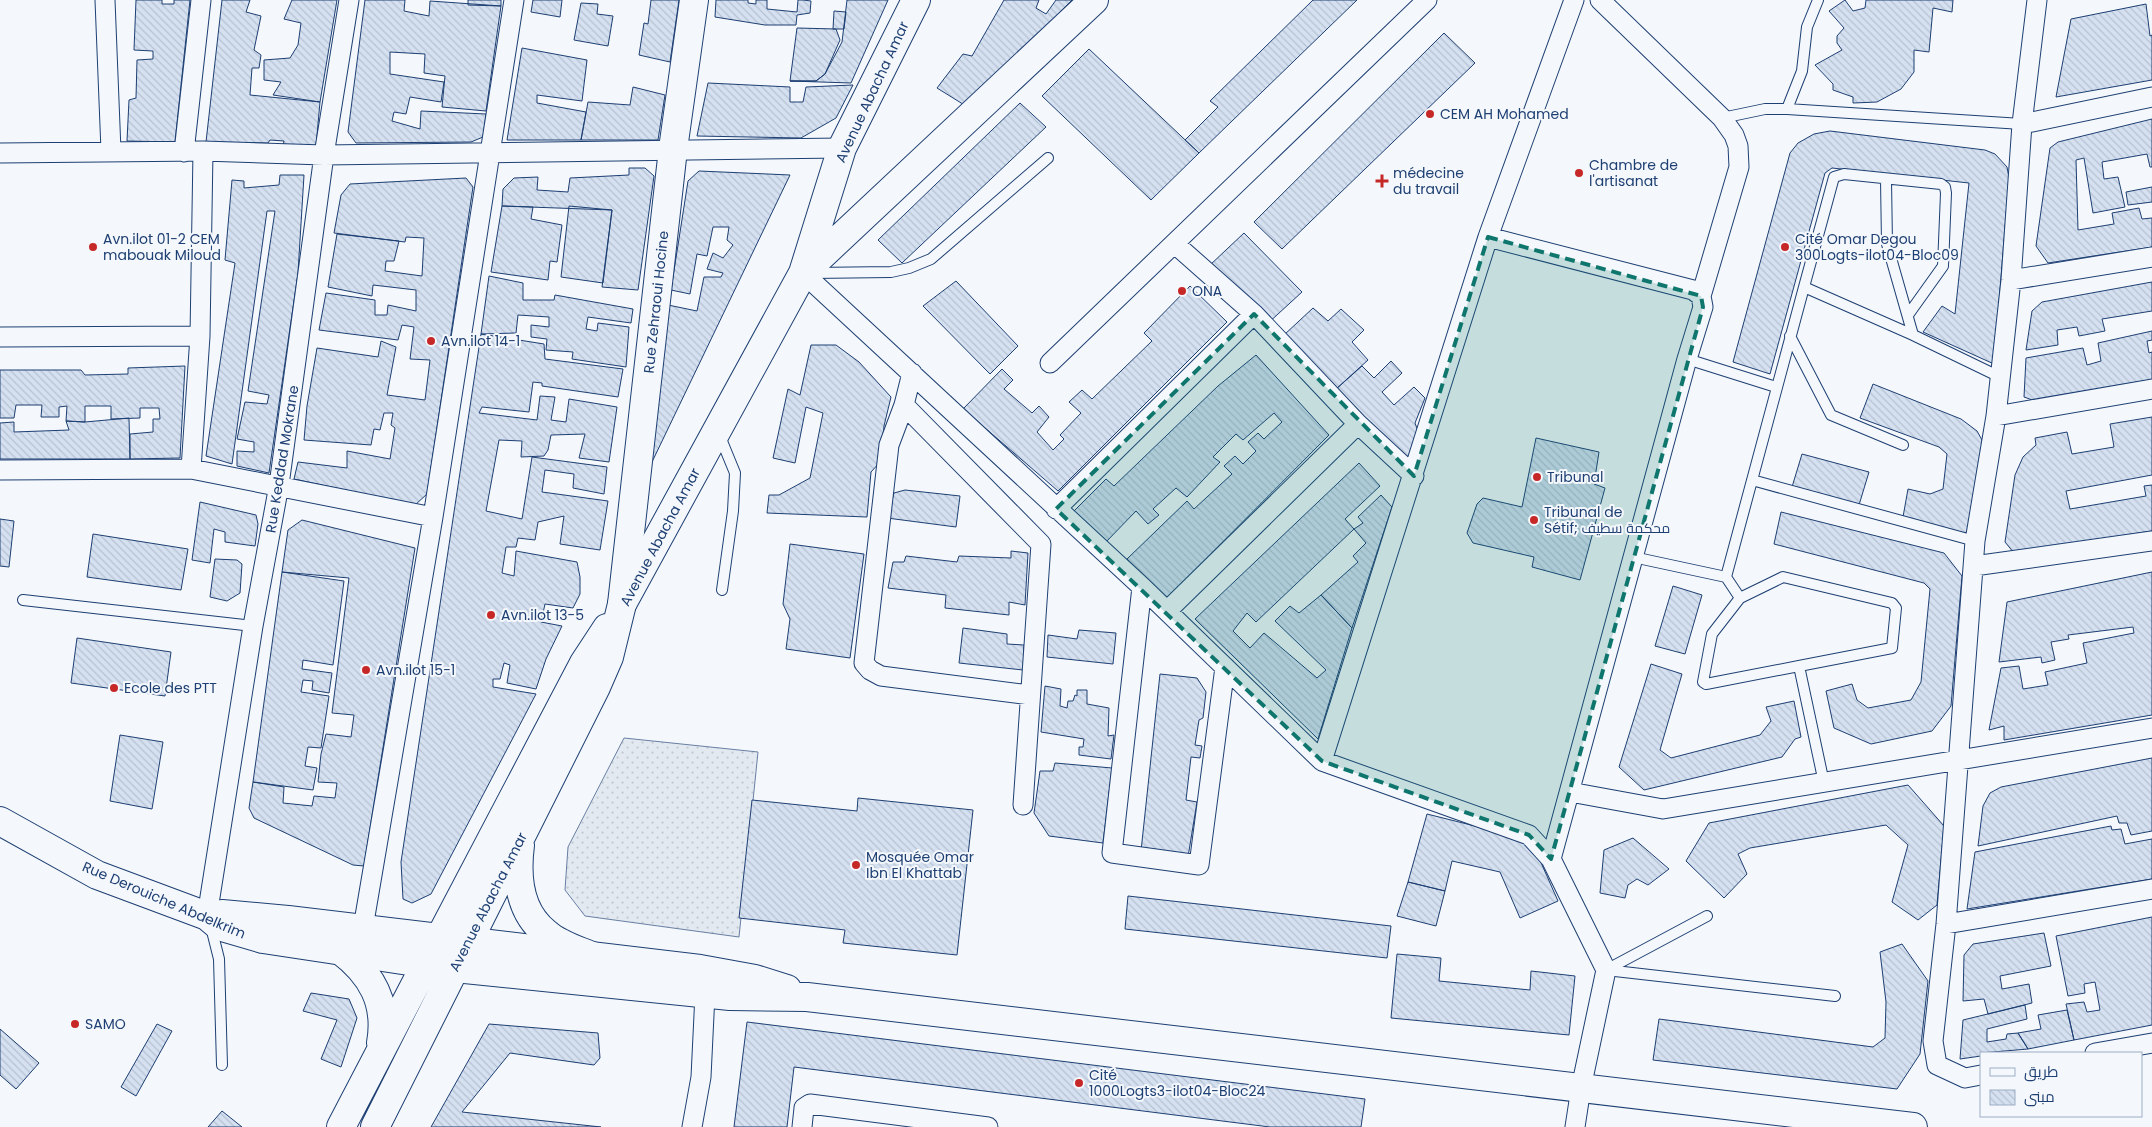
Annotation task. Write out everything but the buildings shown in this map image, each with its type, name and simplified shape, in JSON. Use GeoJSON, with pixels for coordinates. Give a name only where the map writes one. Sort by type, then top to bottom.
{"type":"FeatureCollection","features":[{"type":"Feature","properties":{"kind":"main road","name":"Rue Zehraoui Hocine"},"geometry":{"type":"LineString","coordinates":[[622,604],[673,149],[694,0]]}},
{"type":"Feature","properties":{"kind":"main road","name":"Avenue Abacha Amar"},"geometry":{"type":"LineString","coordinates":[[375,1127],[596,687],[609,656],[622,604],[803,273],[842,148],[916,0]]}},
{"type":"Feature","properties":{"kind":"main road"},"geometry":{"type":"LineString","coordinates":[[803,273],[1094,0]]}},
{"type":"Feature","properties":{"kind":"main road"},"geometry":{"type":"LineString","coordinates":[[340,1127],[584,663],[622,604]]}},
{"type":"Feature","properties":{"kind":"main road","name":"Rue Derouiche Abdelkrim"},"geometry":{"type":"LineString","coordinates":[[0,821],[97,874],[207,916],[219,926],[240,934],[455,968],[702,981]]}},
{"type":"Feature","properties":{"kind":"main road"},"geometry":{"type":"LineString","coordinates":[[521,835],[517,867],[520,890],[530,914],[545,933],[561,943],[594,956]]}},
{"type":"Feature","properties":{"kind":"main road"},"geometry":{"type":"LineString","coordinates":[[207,916],[222,914],[244,915],[594,956],[702,981],[756,998],[807,997],[1913,1127]]}},
{"type":"Feature","properties":{"kind":"main road"},"geometry":{"type":"LineString","coordinates":[[340,950],[356,962],[368,976],[377,992],[382,1011],[383,1030],[380,1048]]}},
{"type":"Feature","properties":{"kind":"street"},"geometry":{"type":"LineString","coordinates":[[105,0],[110,151]]}},
{"type":"Feature","properties":{"kind":"street"},"geometry":{"type":"LineString","coordinates":[[184,152],[201,0]]}},
{"type":"Feature","properties":{"kind":"street","name":"Rue Keddad Mokrane"},"geometry":{"type":"LineString","coordinates":[[207,916],[253,626],[280,485],[324,155],[349,0]]}},
{"type":"Feature","properties":{"kind":"street"},"geometry":{"type":"LineString","coordinates":[[363,928],[433,517],[514,0]]}},
{"type":"Feature","properties":{"kind":"street"},"geometry":{"type":"LineString","coordinates":[[1050,363],[1427,0]]}},
{"type":"Feature","properties":{"kind":"street"},"geometry":{"type":"LineString","coordinates":[[1322,761],[1414,476],[1488,237],[1574,0]]}},
{"type":"Feature","properties":{"kind":"street"},"geometry":{"type":"LineString","coordinates":[[1551,859],[1687,359],[1704,307],[1701,296],[1739,167],[1738,146],[1734,135],[1722,118],[1600,0]]}},
{"type":"Feature","properties":{"kind":"street"},"geometry":{"type":"LineString","coordinates":[[1980,1075],[1964,1078],[1937,1065],[1933,1041],[1946,924],[1975,541],[1996,416],[2011,280],[2022,124],[2037,0]]}},
{"type":"Feature","properties":{"kind":"street"},"geometry":{"type":"LineString","coordinates":[[2022,124],[2152,97]]}},
{"type":"Feature","properties":{"kind":"street"},"geometry":{"type":"LineString","coordinates":[[0,153],[203,151],[324,155],[842,148]]}},
{"type":"Feature","properties":{"kind":"street"},"geometry":{"type":"LineString","coordinates":[[190,469],[200,336],[203,151]]}},
{"type":"Feature","properties":{"kind":"street"},"geometry":{"type":"LineString","coordinates":[[1488,237],[1693,290],[1701,296]]}},
{"type":"Feature","properties":{"kind":"street"},"geometry":{"type":"LineString","coordinates":[[1175,244],[1254,314],[1358,424],[1414,476]]}},
{"type":"Feature","properties":{"kind":"street"},"geometry":{"type":"LineString","coordinates":[[2011,280],[2152,257]]}},
{"type":"Feature","properties":{"kind":"street"},"geometry":{"type":"LineString","coordinates":[[803,273],[1142,587],[1322,761],[1529,835],[1551,859],[1606,970],[1581,1088],[1575,1127]]}},
{"type":"Feature","properties":{"kind":"street"},"geometry":{"type":"LineString","coordinates":[[1056,509],[1254,314]]}},
{"type":"Feature","properties":{"kind":"street"},"geometry":{"type":"LineString","coordinates":[[0,337],[200,336]]}},
{"type":"Feature","properties":{"kind":"street"},"geometry":{"type":"LineString","coordinates":[[912,373],[904,405],[889,445],[864,663],[870,670],[881,676],[1030,694]]}},
{"type":"Feature","properties":{"kind":"street"},"geometry":{"type":"LineString","coordinates":[[1996,416],[2152,389]]}},
{"type":"Feature","properties":{"kind":"street"},"geometry":{"type":"LineString","coordinates":[[904,405],[1041,544],[1023,805]]}},
{"type":"Feature","properties":{"kind":"street"},"geometry":{"type":"LineString","coordinates":[[1167,611],[1358,424]]}},
{"type":"Feature","properties":{"kind":"street"},"geometry":{"type":"LineString","coordinates":[[0,470],[190,469],[280,485],[433,517]]}},
{"type":"Feature","properties":{"kind":"street"},"geometry":{"type":"LineString","coordinates":[[1974,566],[2152,541]]}},
{"type":"Feature","properties":{"kind":"street"},"geometry":{"type":"LineString","coordinates":[[1142,587],[1112,853],[1199,865],[1225,667]]}},
{"type":"Feature","properties":{"kind":"street"},"geometry":{"type":"LineString","coordinates":[[1570,792],[1663,809],[2152,728]]}},
{"type":"Feature","properties":{"kind":"street"},"geometry":{"type":"LineString","coordinates":[[1946,924],[2152,889]]}},
{"type":"Feature","properties":{"kind":"street"},"geometry":{"type":"LineString","coordinates":[[692,1127],[701,1076],[702,981]]}},
{"type":"Feature","properties":{"kind":"street"},"geometry":{"type":"LineString","coordinates":[[2101,1052],[2152,1043]]}},
{"type":"Feature","properties":{"kind":"street"},"geometry":{"type":"LineString","coordinates":[[802,1127],[804,1108],[810,1104],[988,1127]]}},
{"type":"Feature","properties":{"kind":"lane"},"geometry":{"type":"LineString","coordinates":[[1787,109],[1802,71],[1807,27],[1818,0]]}},
{"type":"Feature","properties":{"kind":"lane"},"geometry":{"type":"LineString","coordinates":[[1722,118],[1765,109],[1787,109],[2022,124]]}},
{"type":"Feature","properties":{"kind":"lane"},"geometry":{"type":"LineString","coordinates":[[803,273],[891,272],[909,268],[932,258],[1048,158]]}},
{"type":"Feature","properties":{"kind":"lane"},"geometry":{"type":"LineString","coordinates":[[1726,577],[1834,176],[1844,174],[1886,180],[1941,184],[1945,187],[1943,266],[1908,315]]}},
{"type":"Feature","properties":{"kind":"lane"},"geometry":{"type":"LineString","coordinates":[[1886,180],[1887,244],[1913,335]]}},
{"type":"Feature","properties":{"kind":"lane"},"geometry":{"type":"LineString","coordinates":[[1804,287],[1913,335],[2000,377]]}},
{"type":"Feature","properties":{"kind":"lane"},"geometry":{"type":"LineString","coordinates":[[1790,336],[1831,415],[1904,445]]}},
{"type":"Feature","properties":{"kind":"lane"},"geometry":{"type":"LineString","coordinates":[[1687,359],[1776,387]]}},
{"type":"Feature","properties":{"kind":"lane"},"geometry":{"type":"LineString","coordinates":[[717,431],[735,473],[722,590]]}},
{"type":"Feature","properties":{"kind":"lane"},"geometry":{"type":"LineString","coordinates":[[1752,480],[1975,541]]}},
{"type":"Feature","properties":{"kind":"lane"},"geometry":{"type":"LineString","coordinates":[[1633,557],[1726,577],[1740,598]]}},
{"type":"Feature","properties":{"kind":"lane"},"geometry":{"type":"LineString","coordinates":[[1783,577],[1892,603],[1896,608],[1892,648],[1706,684],[1703,682],[1712,634],[1740,598],[1783,577]]}},
{"type":"Feature","properties":{"kind":"lane"},"geometry":{"type":"LineString","coordinates":[[23,600],[253,626]]}},
{"type":"Feature","properties":{"kind":"lane"},"geometry":{"type":"LineString","coordinates":[[1799,666],[1824,783]]}},
{"type":"Feature","properties":{"kind":"lane"},"geometry":{"type":"LineString","coordinates":[[207,916],[216,941],[219,959],[222,1065]]}},
{"type":"Feature","properties":{"kind":"lane"},"geometry":{"type":"LineString","coordinates":[[1606,970],[1708,916]]}},
{"type":"Feature","properties":{"kind":"lane"},"geometry":{"type":"LineString","coordinates":[[1606,970],[1835,996]]}},
{"type":"Feature","properties":{"kind":"highlighted area"},"geometry":{"type":"Polygon","coordinates":[[[1488,237],[1701,296],[1703,307],[1551,859],[1529,835],[1322,761],[1056,509],[1254,314],[1414,476],[1488,237]]]}},
{"type":"Feature","properties":{"kind":"shaded area"},"geometry":{"type":"Polygon","coordinates":[[[624,738],[758,752],[739,937],[585,916],[565,890],[568,847],[624,738]]]}},
{"type":"Feature","properties":{"kind":"place","name":"CEM AH Mohamed"},"geometry":{"type":"Point","coordinates":[1430,114]}},
{"type":"Feature","properties":{"kind":"place","name":"Chambre de l'artisanat"},"geometry":{"type":"Point","coordinates":[1579,173]}},
{"type":"Feature","properties":{"kind":"place","name":"médecine du travail"},"geometry":{"type":"Point","coordinates":[1382,181]}},
{"type":"Feature","properties":{"kind":"place","name":"Avn.ilot 01-2 CEM mabouak Miloud"},"geometry":{"type":"Point","coordinates":[93,247]}},
{"type":"Feature","properties":{"kind":"place","name":"Cité Omar Degou 300Logts-ilot04-Bloc09"},"geometry":{"type":"Point","coordinates":[1785,247]}},
{"type":"Feature","properties":{"kind":"place","name":"ONA"},"geometry":{"type":"Point","coordinates":[1182,291]}},
{"type":"Feature","properties":{"kind":"place","name":"Avn.ilot 14-1"},"geometry":{"type":"Point","coordinates":[431,341]}},
{"type":"Feature","properties":{"kind":"place","name":"Tribunal"},"geometry":{"type":"Point","coordinates":[1537,477]}},
{"type":"Feature","properties":{"kind":"place","name":"Tribunal de Sétif; محكمة سطيف"},"geometry":{"type":"Point","coordinates":[1534,520]}},
{"type":"Feature","properties":{"kind":"place","name":"Avn.ilot 13-5"},"geometry":{"type":"Point","coordinates":[491,615]}},
{"type":"Feature","properties":{"kind":"place","name":"Avn.ilot 15-1"},"geometry":{"type":"Point","coordinates":[366,670]}},
{"type":"Feature","properties":{"kind":"place","name":"Ecole des PTT"},"geometry":{"type":"Point","coordinates":[114,688]}},
{"type":"Feature","properties":{"kind":"place","name":"Mosquée Omar Ibn El Khattab"},"geometry":{"type":"Point","coordinates":[856,865]}},
{"type":"Feature","properties":{"kind":"place","name":"SAMO"},"geometry":{"type":"Point","coordinates":[75,1024]}},
{"type":"Feature","properties":{"kind":"place","name":"Cité 1000Logts3-ilot04-Bloc24"},"geometry":{"type":"Point","coordinates":[1079,1083]}}]}
